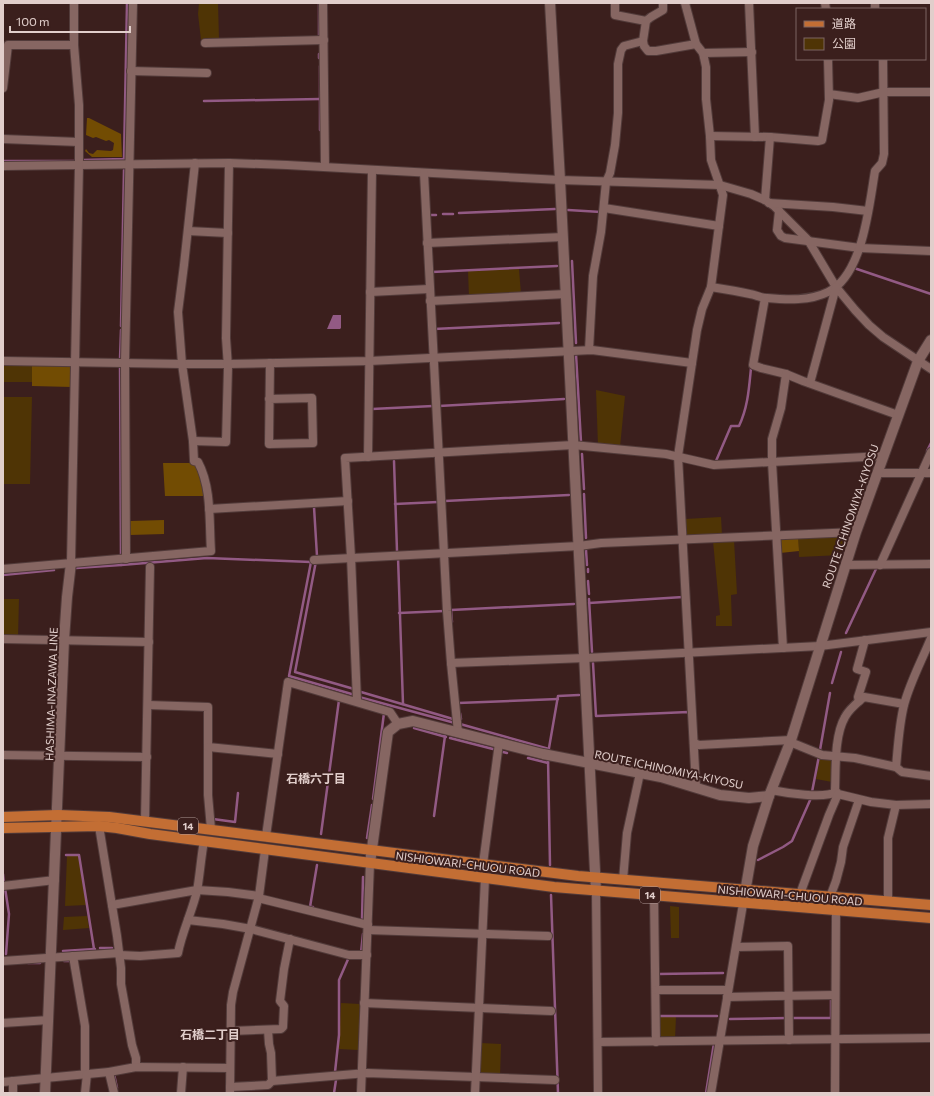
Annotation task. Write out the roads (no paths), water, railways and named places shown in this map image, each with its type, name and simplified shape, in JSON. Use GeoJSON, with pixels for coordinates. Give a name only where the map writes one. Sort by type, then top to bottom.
{"type":"FeatureCollection","features":[{"type":"Feature","properties":{"kind":"main road","name":"NISHIOWARI-CHUOU ROAD"},"geometry":{"type":"LineString","coordinates":[[3,817],[58,815],[109,817],[372,849],[537,872],[931,905]]}},
{"type":"Feature","properties":{"kind":"main road","name":"NISHIOWARI-CHUOU ROAD"},"geometry":{"type":"LineString","coordinates":[[3,828],[100,826],[265,850],[596,891],[931,918]]}},
{"type":"Feature","properties":{"kind":"street"},"geometry":{"type":"LineString","coordinates":[[72,563],[79,165],[79,104],[74,45],[74,3]]}},
{"type":"Feature","properties":{"kind":"street"},"geometry":{"type":"LineString","coordinates":[[126,559],[125,362],[128,163],[133,3]]}},
{"type":"Feature","properties":{"kind":"street"},"geometry":{"type":"LineString","coordinates":[[323,3],[325,167]]}},
{"type":"Feature","properties":{"kind":"street"},"geometry":{"type":"LineString","coordinates":[[550,3],[596,877],[598,1093]]}},
{"type":"Feature","properties":{"kind":"street"},"geometry":{"type":"LineString","coordinates":[[614,3],[615,14],[646,21]]}},
{"type":"Feature","properties":{"kind":"street"},"geometry":{"type":"LineString","coordinates":[[664,3],[663,10],[646,21],[643,41],[644,46],[648,51],[656,51],[696,44]]}},
{"type":"Feature","properties":{"kind":"street"},"geometry":{"type":"LineString","coordinates":[[684,3],[696,44],[703,52],[706,67],[706,99],[711,160],[723,195],[710,287],[702,309],[678,456],[696,787]]}},
{"type":"Feature","properties":{"kind":"street"},"geometry":{"type":"LineString","coordinates":[[749,3],[755,137]]}},
{"type":"Feature","properties":{"kind":"street"},"geometry":{"type":"LineString","coordinates":[[205,43],[324,40]]}},
{"type":"Feature","properties":{"kind":"street"},"geometry":{"type":"LineString","coordinates":[[589,350],[593,276],[601,232],[606,182],[610,173],[615,145],[618,113],[618,64],[621,50],[624,46],[643,41]]}},
{"type":"Feature","properties":{"kind":"street"},"geometry":{"type":"LineString","coordinates":[[3,88],[8,45],[74,45]]}},
{"type":"Feature","properties":{"kind":"street"},"geometry":{"type":"LineString","coordinates":[[703,52],[752,52]]}},
{"type":"Feature","properties":{"kind":"street"},"geometry":{"type":"LineString","coordinates":[[710,136],[822,140],[829,100],[828,60]]}},
{"type":"Feature","properties":{"kind":"street"},"geometry":{"type":"LineString","coordinates":[[710,287],[766,298],[798,299],[813,297],[828,292],[836,287],[850,272],[860,248],[876,171],[882,163],[884,154],[883,60]]}},
{"type":"Feature","properties":{"kind":"street"},"geometry":{"type":"LineString","coordinates":[[131,71],[207,73]]}},
{"type":"Feature","properties":{"kind":"street"},"geometry":{"type":"LineString","coordinates":[[829,94],[858,98],[884,92],[931,92]]}},
{"type":"Feature","properties":{"kind":"street"},"geometry":{"type":"LineString","coordinates":[[767,201],[770,137]]}},
{"type":"Feature","properties":{"kind":"street"},"geometry":{"type":"LineString","coordinates":[[3,139],[78,142]]}},
{"type":"Feature","properties":{"kind":"street"},"geometry":{"type":"LineString","coordinates":[[3,166],[128,163],[229,163],[560,180],[720,185],[741,190],[767,201],[779,211],[808,240],[836,287],[869,325],[883,337],[931,369]]}},
{"type":"Feature","properties":{"kind":"street"},"geometry":{"type":"LineString","coordinates":[[3,569],[211,552],[206,484],[198,462],[194,461],[193,441],[182,364],[178,312],[195,163]]}},
{"type":"Feature","properties":{"kind":"street"},"geometry":{"type":"LineString","coordinates":[[193,441],[226,442],[229,163]]}},
{"type":"Feature","properties":{"kind":"street"},"geometry":{"type":"LineString","coordinates":[[368,457],[372,170]]}},
{"type":"Feature","properties":{"kind":"street"},"geometry":{"type":"LineString","coordinates":[[424,173],[450,663],[458,732]]}},
{"type":"Feature","properties":{"kind":"street"},"geometry":{"type":"LineString","coordinates":[[767,201],[833,206],[868,211]]}},
{"type":"Feature","properties":{"kind":"street"},"geometry":{"type":"LineString","coordinates":[[604,208],[719,226]]}},
{"type":"Feature","properties":{"kind":"street"},"geometry":{"type":"LineString","coordinates":[[779,211],[777,230],[781,236],[860,248],[931,251]]}},
{"type":"Feature","properties":{"kind":"street"},"geometry":{"type":"LineString","coordinates":[[188,232],[228,233]]}},
{"type":"Feature","properties":{"kind":"street"},"geometry":{"type":"LineString","coordinates":[[427,243],[563,237]]}},
{"type":"Feature","properties":{"kind":"street"},"geometry":{"type":"LineString","coordinates":[[810,383],[836,287]]}},
{"type":"Feature","properties":{"kind":"street"},"geometry":{"type":"LineString","coordinates":[[370,292],[429,289]]}},
{"type":"Feature","properties":{"kind":"street"},"geometry":{"type":"LineString","coordinates":[[430,301],[566,294]]}},
{"type":"Feature","properties":{"kind":"street"},"geometry":{"type":"LineString","coordinates":[[766,298],[753,365],[786,374],[898,415]]}},
{"type":"Feature","properties":{"kind":"street","name":"ROUTE ICHINOMIYA-KIYOSU"},"geometry":{"type":"LineString","coordinates":[[398,724],[413,721],[547,755],[640,773],[720,794],[749,798],[770,793],[790,741],[876,473],[918,361],[931,340]]}},
{"type":"Feature","properties":{"kind":"street"},"geometry":{"type":"LineString","coordinates":[[3,360],[228,364],[369,361],[589,350],[692,363]]}},
{"type":"Feature","properties":{"kind":"street"},"geometry":{"type":"LineString","coordinates":[[269,399],[312,398],[313,443],[269,444],[269,399],[270,363]]}},
{"type":"Feature","properties":{"kind":"street"},"geometry":{"type":"LineString","coordinates":[[783,648],[772,462],[772,439],[781,408],[786,374]]}},
{"type":"Feature","properties":{"kind":"street"},"geometry":{"type":"LineString","coordinates":[[357,697],[345,458],[573,446],[666,454],[714,465],[883,456]]}},
{"type":"Feature","properties":{"kind":"street"},"geometry":{"type":"LineString","coordinates":[[880,565],[931,452]]}},
{"type":"Feature","properties":{"kind":"street"},"geometry":{"type":"LineString","coordinates":[[876,473],[931,473]]}},
{"type":"Feature","properties":{"kind":"street"},"geometry":{"type":"LineString","coordinates":[[209,509],[348,501]]}},
{"type":"Feature","properties":{"kind":"street"},"geometry":{"type":"LineString","coordinates":[[314,560],[579,546],[601,543],[856,532]]}},
{"type":"Feature","properties":{"kind":"street","name":"HASHIMA-INAZAWA LINE"},"geometry":{"type":"LineString","coordinates":[[45,1093],[58,815],[64,640],[67,597],[72,563]]}},
{"type":"Feature","properties":{"kind":"street"},"geometry":{"type":"LineString","coordinates":[[846,565],[931,564]]}},
{"type":"Feature","properties":{"kind":"street"},"geometry":{"type":"LineString","coordinates":[[145,821],[150,568]]}},
{"type":"Feature","properties":{"kind":"street"},"geometry":{"type":"LineString","coordinates":[[450,663],[585,658],[820,646],[931,632]]}},
{"type":"Feature","properties":{"kind":"street"},"geometry":{"type":"LineString","coordinates":[[896,767],[904,704],[931,638]]}},
{"type":"Feature","properties":{"kind":"street"},"geometry":{"type":"LineString","coordinates":[[3,639],[149,642]]}},
{"type":"Feature","properties":{"kind":"street"},"geometry":{"type":"LineString","coordinates":[[859,701],[858,698],[866,672],[857,669],[865,640]]}},
{"type":"Feature","properties":{"kind":"street"},"geometry":{"type":"LineString","coordinates":[[266,836],[288,682],[357,697],[390,712],[398,724],[388,732],[370,863],[361,1093]]}},
{"type":"Feature","properties":{"kind":"street"},"geometry":{"type":"LineString","coordinates":[[800,894],[837,793],[835,790],[836,757],[838,738],[844,718],[850,709],[864,697],[904,704]]}},
{"type":"Feature","properties":{"kind":"street"},"geometry":{"type":"LineString","coordinates":[[148,705],[208,707],[208,794],[211,829]]}},
{"type":"Feature","properties":{"kind":"street"},"geometry":{"type":"LineString","coordinates":[[694,742],[699,745],[790,741],[812,752],[836,757],[855,758],[896,767],[902,772],[931,776]]}},
{"type":"Feature","properties":{"kind":"street"},"geometry":{"type":"LineString","coordinates":[[483,864],[499,743]]}},
{"type":"Feature","properties":{"kind":"street"},"geometry":{"type":"LineString","coordinates":[[208,747],[278,754]]}},
{"type":"Feature","properties":{"kind":"street"},"geometry":{"type":"LineString","coordinates":[[3,755],[147,757]]}},
{"type":"Feature","properties":{"kind":"street"},"geometry":{"type":"LineString","coordinates":[[623,880],[627,832],[640,773]]}},
{"type":"Feature","properties":{"kind":"street"},"geometry":{"type":"LineString","coordinates":[[711,1093],[753,846],[770,793],[827,795],[837,793],[859,800],[896,805],[931,804]]}},
{"type":"Feature","properties":{"kind":"street"},"geometry":{"type":"LineString","coordinates":[[830,897],[859,800]]}},
{"type":"Feature","properties":{"kind":"street"},"geometry":{"type":"LineString","coordinates":[[888,901],[888,838],[896,805]]}},
{"type":"Feature","properties":{"kind":"street"},"geometry":{"type":"LineString","coordinates":[[100,826],[119,954],[121,984],[132,1045],[136,1058],[136,1067]]}},
{"type":"Feature","properties":{"kind":"street"},"geometry":{"type":"LineString","coordinates":[[3,961],[51,957],[119,954],[140,956],[178,953],[181,938],[197,890],[204,841]]}},
{"type":"Feature","properties":{"kind":"street"},"geometry":{"type":"LineString","coordinates":[[265,850],[259,897],[231,1004],[230,1090],[270,1087],[362,1074],[555,1080]]}},
{"type":"Feature","properties":{"kind":"street"},"geometry":{"type":"LineString","coordinates":[[475,1093],[485,878]]}},
{"type":"Feature","properties":{"kind":"street"},"geometry":{"type":"LineString","coordinates":[[3,886],[55,880]]}},
{"type":"Feature","properties":{"kind":"street"},"geometry":{"type":"LineString","coordinates":[[112,905],[197,890],[228,892],[259,897],[368,927],[482,934],[548,936]]}},
{"type":"Feature","properties":{"kind":"street"},"geometry":{"type":"LineString","coordinates":[[654,895],[656,1042]]}},
{"type":"Feature","properties":{"kind":"street"},"geometry":{"type":"LineString","coordinates":[[835,1093],[834,1040],[836,911]]}},
{"type":"Feature","properties":{"kind":"street"},"geometry":{"type":"LineString","coordinates":[[188,920],[250,929],[349,955],[366,955]]}},
{"type":"Feature","properties":{"kind":"street"},"geometry":{"type":"LineString","coordinates":[[231,1031],[281,1029],[283,1027],[284,1006],[280,1001],[290,939]]}},
{"type":"Feature","properties":{"kind":"street"},"geometry":{"type":"LineString","coordinates":[[736,947],[788,946],[789,1040]]}},
{"type":"Feature","properties":{"kind":"street"},"geometry":{"type":"LineString","coordinates":[[73,956],[85,1026],[85,1093]]}},
{"type":"Feature","properties":{"kind":"street"},"geometry":{"type":"LineString","coordinates":[[656,990],[728,994],[835,996]]}},
{"type":"Feature","properties":{"kind":"street"},"geometry":{"type":"LineString","coordinates":[[364,1003],[551,1011]]}},
{"type":"Feature","properties":{"kind":"street"},"geometry":{"type":"LineString","coordinates":[[3,1024],[48,1020]]}},
{"type":"Feature","properties":{"kind":"street"},"geometry":{"type":"LineString","coordinates":[[268,1030],[269,1044],[272,1053],[270,1087]]}},
{"type":"Feature","properties":{"kind":"street"},"geometry":{"type":"LineString","coordinates":[[598,1042],[931,1038]]}},
{"type":"Feature","properties":{"kind":"street"},"geometry":{"type":"LineString","coordinates":[[3,1082],[109,1072],[136,1067],[230,1068]]}},
{"type":"Feature","properties":{"kind":"street"},"geometry":{"type":"LineString","coordinates":[[181,1093],[183,1067]]}},
{"type":"Feature","properties":{"kind":"street"},"geometry":{"type":"LineString","coordinates":[[109,1072],[114,1093]]}},
{"type":"Feature","properties":{"kind":"street"},"geometry":{"type":"LineString","coordinates":[[13,1082],[13,1093]]}},
{"type":"Feature","properties":{"kind":"waterway"},"geometry":{"type":"LineString","coordinates":[[83,160],[124,159],[127,3]]}},
{"type":"Feature","properties":{"kind":"waterway"},"geometry":{"type":"LineString","coordinates":[[319,3],[319,36]]}},
{"type":"Feature","properties":{"kind":"waterway"},"geometry":{"type":"LineString","coordinates":[[320,66],[320,130]]}},
{"type":"Feature","properties":{"kind":"waterway"},"geometry":{"type":"LineString","coordinates":[[204,101],[320,99]]}},
{"type":"Feature","properties":{"kind":"waterway"},"geometry":{"type":"LineString","coordinates":[[3,161],[74,161]]}},
{"type":"Feature","properties":{"kind":"waterway"},"geometry":{"type":"LineString","coordinates":[[121,326],[124,170]]}},
{"type":"Feature","properties":{"kind":"waterway"},"geometry":{"type":"LineString","coordinates":[[459,213],[555,209]]}},
{"type":"Feature","properties":{"kind":"waterway"},"geometry":{"type":"LineString","coordinates":[[568,210],[601,212]]}},
{"type":"Feature","properties":{"kind":"waterway"},"geometry":{"type":"LineString","coordinates":[[443,214],[453,214]]}},
{"type":"Feature","properties":{"kind":"waterway"},"geometry":{"type":"LineString","coordinates":[[430,215],[436,215]]}},
{"type":"Feature","properties":{"kind":"waterway"},"geometry":{"type":"LineString","coordinates":[[572,261],[576,343]]}},
{"type":"Feature","properties":{"kind":"waterway"},"geometry":{"type":"LineString","coordinates":[[432,269],[432,272],[557,266]]}},
{"type":"Feature","properties":{"kind":"waterway"},"geometry":{"type":"LineString","coordinates":[[854,268],[931,294]]}},
{"type":"Feature","properties":{"kind":"waterway"},"geometry":{"type":"LineString","coordinates":[[434,329],[559,323]]}},
{"type":"Feature","properties":{"kind":"waterway"},"geometry":{"type":"LineString","coordinates":[[120,359],[121,330]]}},
{"type":"Feature","properties":{"kind":"waterway"},"geometry":{"type":"LineString","coordinates":[[576,354],[581,442]]}},
{"type":"Feature","properties":{"kind":"waterway"},"geometry":{"type":"LineString","coordinates":[[120,366],[121,556]]}},
{"type":"Feature","properties":{"kind":"waterway"},"geometry":{"type":"LineString","coordinates":[[716,461],[731,426],[739,426],[742,419],[748,397],[751,368]]}},
{"type":"Feature","properties":{"kind":"waterway"},"geometry":{"type":"LineString","coordinates":[[439,406],[564,399]]}},
{"type":"Feature","properties":{"kind":"waterway"},"geometry":{"type":"LineString","coordinates":[[372,409],[433,406]]}},
{"type":"Feature","properties":{"kind":"waterway"},"geometry":{"type":"LineString","coordinates":[[927,451],[931,443]]}},
{"type":"Feature","properties":{"kind":"waterway"},"geometry":{"type":"LineString","coordinates":[[582,454],[584,489]]}},
{"type":"Feature","properties":{"kind":"waterway"},"geometry":{"type":"LineString","coordinates":[[394,461],[397,551]]}},
{"type":"Feature","properties":{"kind":"waterway"},"geometry":{"type":"LineString","coordinates":[[584,494],[586,538]]}},
{"type":"Feature","properties":{"kind":"waterway"},"geometry":{"type":"LineString","coordinates":[[445,501],[569,495]]}},
{"type":"Feature","properties":{"kind":"waterway"},"geometry":{"type":"LineString","coordinates":[[395,504],[438,502]]}},
{"type":"Feature","properties":{"kind":"waterway"},"geometry":{"type":"LineString","coordinates":[[314,507],[317,556]]}},
{"type":"Feature","properties":{"kind":"waterway"},"geometry":{"type":"LineString","coordinates":[[586,550],[587,565]]}},
{"type":"Feature","properties":{"kind":"waterway"},"geometry":{"type":"LineString","coordinates":[[398,557],[403,704]]}},
{"type":"Feature","properties":{"kind":"waterway"},"geometry":{"type":"LineString","coordinates":[[121,563],[121,565],[207,558],[311,562],[289,676],[355,695]]}},
{"type":"Feature","properties":{"kind":"waterway"},"geometry":{"type":"LineString","coordinates":[[316,561],[295,672],[354,689]]}},
{"type":"Feature","properties":{"kind":"waterway"},"geometry":{"type":"LineString","coordinates":[[76,568],[121,565]]}},
{"type":"Feature","properties":{"kind":"waterway"},"geometry":{"type":"LineString","coordinates":[[846,633],[876,569]]}},
{"type":"Feature","properties":{"kind":"waterway"},"geometry":{"type":"LineString","coordinates":[[3,575],[54,570]]}},
{"type":"Feature","properties":{"kind":"waterway"},"geometry":{"type":"LineString","coordinates":[[588,581],[589,594]]}},
{"type":"Feature","properties":{"kind":"waterway"},"geometry":{"type":"LineString","coordinates":[[589,603],[683,597]]}},
{"type":"Feature","properties":{"kind":"waterway"},"geometry":{"type":"LineString","coordinates":[[589,599],[592,652]]}},
{"type":"Feature","properties":{"kind":"waterway"},"geometry":{"type":"LineString","coordinates":[[452,622],[451,610],[574,604]]}},
{"type":"Feature","properties":{"kind":"waterway"},"geometry":{"type":"LineString","coordinates":[[399,613],[444,611]]}},
{"type":"Feature","properties":{"kind":"waterway"},"geometry":{"type":"LineString","coordinates":[[832,683],[841,652]]}},
{"type":"Feature","properties":{"kind":"waterway"},"geometry":{"type":"LineString","coordinates":[[593,663],[596,716],[688,713]]}},
{"type":"Feature","properties":{"kind":"waterway"},"geometry":{"type":"LineString","coordinates":[[361,692],[453,719]]}},
{"type":"Feature","properties":{"kind":"waterway"},"geometry":{"type":"LineString","coordinates":[[820,750],[830,693]]}},
{"type":"Feature","properties":{"kind":"waterway"},"geometry":{"type":"LineString","coordinates":[[549,748],[558,696],[579,695]]}},
{"type":"Feature","properties":{"kind":"waterway"},"geometry":{"type":"LineString","coordinates":[[359,697],[455,723]]}},
{"type":"Feature","properties":{"kind":"waterway"},"geometry":{"type":"LineString","coordinates":[[458,703],[558,699]]}},
{"type":"Feature","properties":{"kind":"waterway"},"geometry":{"type":"LineString","coordinates":[[321,834],[339,700],[341,701]]}},
{"type":"Feature","properties":{"kind":"waterway"},"geometry":{"type":"LineString","coordinates":[[373,799],[384,713]]}},
{"type":"Feature","properties":{"kind":"waterway"},"geometry":{"type":"LineString","coordinates":[[460,713],[461,719]]}},
{"type":"Feature","properties":{"kind":"waterway"},"geometry":{"type":"LineString","coordinates":[[460,724],[549,749],[549,753]]}},
{"type":"Feature","properties":{"kind":"waterway"},"geometry":{"type":"LineString","coordinates":[[414,728],[446,737]]}},
{"type":"Feature","properties":{"kind":"waterway"},"geometry":{"type":"LineString","coordinates":[[434,816],[445,736]]}},
{"type":"Feature","properties":{"kind":"waterway"},"geometry":{"type":"LineString","coordinates":[[450,738],[493,749]]}},
{"type":"Feature","properties":{"kind":"waterway"},"geometry":{"type":"LineString","coordinates":[[503,752],[507,753]]}},
{"type":"Feature","properties":{"kind":"waterway"},"geometry":{"type":"LineString","coordinates":[[812,792],[819,756]]}},
{"type":"Feature","properties":{"kind":"waterway"},"geometry":{"type":"LineString","coordinates":[[528,758],[548,763]]}},
{"type":"Feature","properties":{"kind":"waterway"},"geometry":{"type":"LineString","coordinates":[[548,758],[550,865]]}},
{"type":"Feature","properties":{"kind":"waterway"},"geometry":{"type":"LineString","coordinates":[[213,819],[235,822],[238,793]]}},
{"type":"Feature","properties":{"kind":"waterway"},"geometry":{"type":"LineString","coordinates":[[758,860],[792,841],[811,798]]}},
{"type":"Feature","properties":{"kind":"waterway"},"geometry":{"type":"LineString","coordinates":[[367,838],[372,805]]}},
{"type":"Feature","properties":{"kind":"waterway"},"geometry":{"type":"LineString","coordinates":[[66,855],[79,855],[94,949]]}},
{"type":"Feature","properties":{"kind":"waterway"},"geometry":{"type":"LineString","coordinates":[[313,907],[310,907],[317,865]]}},
{"type":"Feature","properties":{"kind":"waterway"},"geometry":{"type":"LineString","coordinates":[[3,874],[4,884]]}},
{"type":"Feature","properties":{"kind":"waterway"},"geometry":{"type":"LineString","coordinates":[[360,920],[362,920],[363,877]]}},
{"type":"Feature","properties":{"kind":"waterway"},"geometry":{"type":"LineString","coordinates":[[5,888],[9,914],[6,954]]}},
{"type":"Feature","properties":{"kind":"waterway"},"geometry":{"type":"LineString","coordinates":[[551,895],[558,1093]]}},
{"type":"Feature","properties":{"kind":"waterway"},"geometry":{"type":"LineString","coordinates":[[361,953],[363,934]]}},
{"type":"Feature","properties":{"kind":"waterway"},"geometry":{"type":"LineString","coordinates":[[100,948],[112,948]]}},
{"type":"Feature","properties":{"kind":"waterway"},"geometry":{"type":"LineString","coordinates":[[63,951],[95,949]]}},
{"type":"Feature","properties":{"kind":"waterway"},"geometry":{"type":"LineString","coordinates":[[335,1072],[339,1035],[339,980],[349,957]]}},
{"type":"Feature","properties":{"kind":"waterway"},"geometry":{"type":"LineString","coordinates":[[64,961],[69,961]]}},
{"type":"Feature","properties":{"kind":"waterway"},"geometry":{"type":"LineString","coordinates":[[28,963],[40,963]]}},
{"type":"Feature","properties":{"kind":"waterway"},"geometry":{"type":"LineString","coordinates":[[658,976],[658,974],[723,973]]}},
{"type":"Feature","properties":{"kind":"waterway"},"geometry":{"type":"LineString","coordinates":[[791,1018],[831,1018],[831,999]]}},
{"type":"Feature","properties":{"kind":"waterway"},"geometry":{"type":"LineString","coordinates":[[658,1016],[717,1016]]}},
{"type":"Feature","properties":{"kind":"waterway"},"geometry":{"type":"LineString","coordinates":[[730,1019],[787,1018]]}},
{"type":"Feature","properties":{"kind":"waterway"},"geometry":{"type":"LineString","coordinates":[[706,1093],[714,1043]]}},
{"type":"Feature","properties":{"kind":"waterway"},"geometry":{"type":"LineString","coordinates":[[114,1074],[117,1088]]}},
{"type":"Feature","properties":{"kind":"waterway"},"geometry":{"type":"LineString","coordinates":[[334,1093],[336,1080]]}},
{"type":"Feature","properties":{"kind":"district","name":"石橋六丁目"},"geometry":{"type":"Point","coordinates":[316,778]}},
{"type":"Feature","properties":{"kind":"district","name":"石橋二丁目"},"geometry":{"type":"Point","coordinates":[210,1034]}}]}
